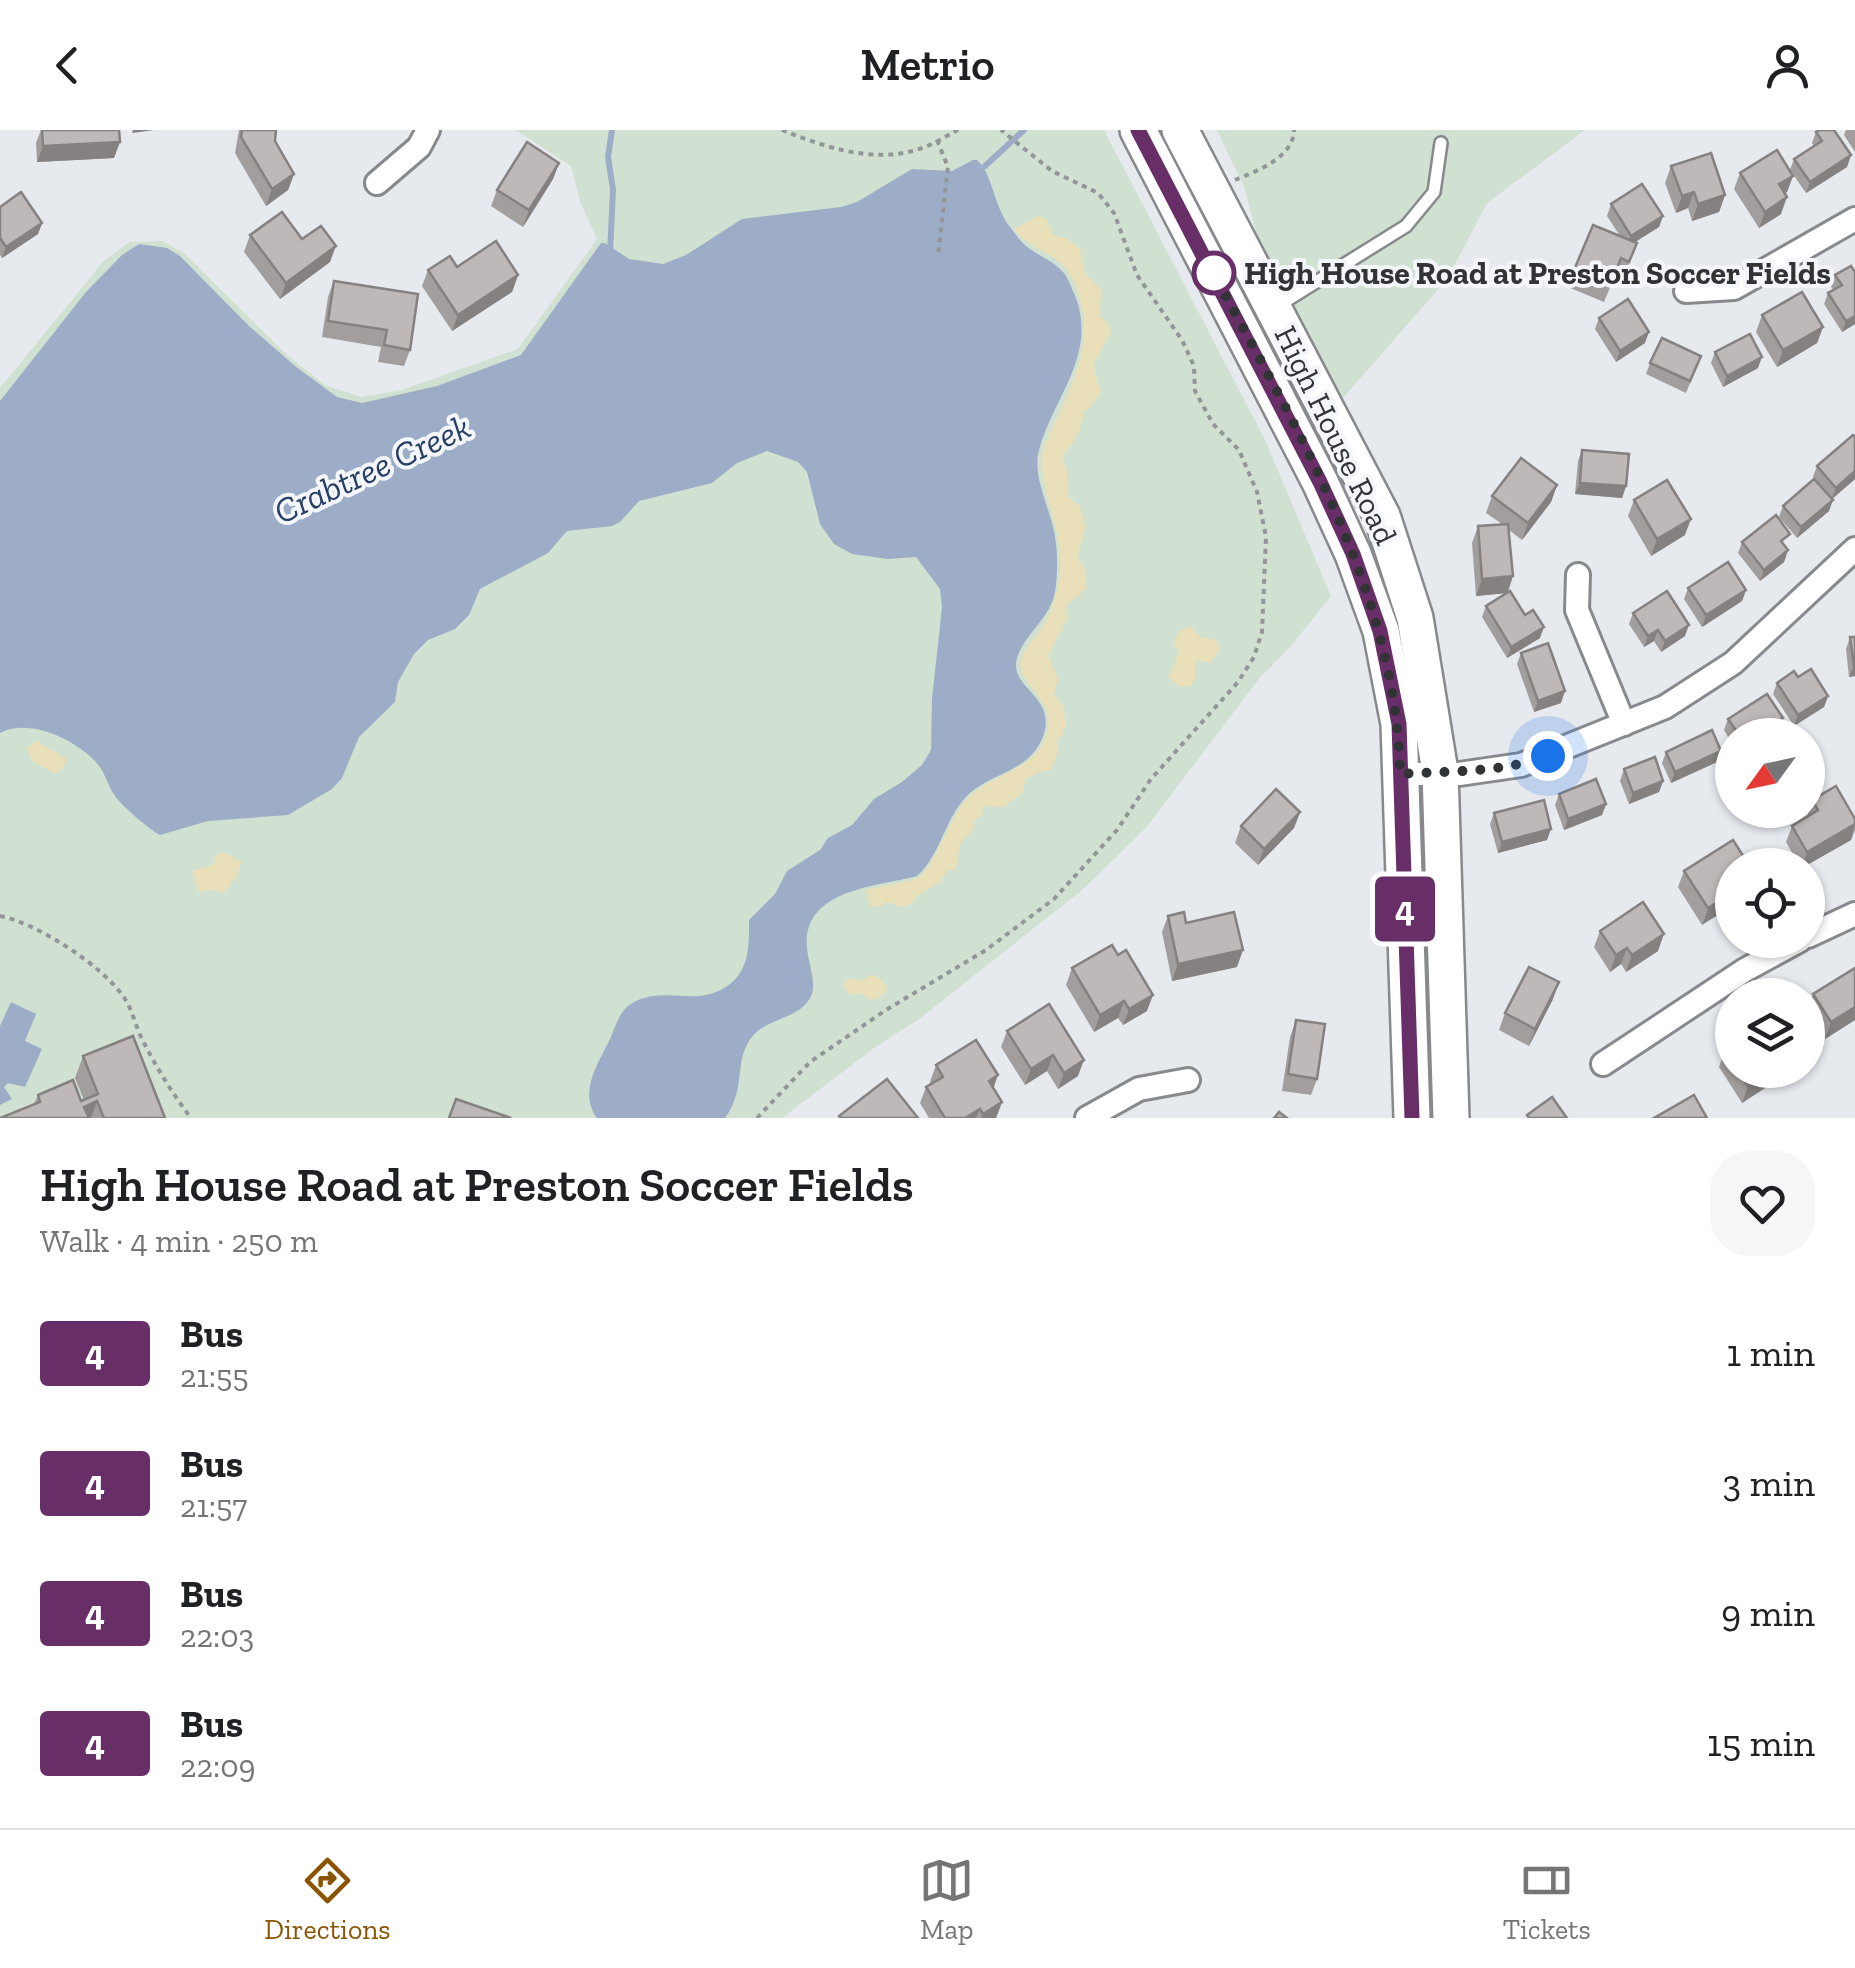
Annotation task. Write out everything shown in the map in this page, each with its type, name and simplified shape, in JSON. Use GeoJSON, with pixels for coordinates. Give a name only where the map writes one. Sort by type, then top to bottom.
{"type":"FeatureCollection","features":[{"type":"Feature","properties":{"kind":"main road","name":"High House Road"},"geometry":{"type":"LineString","coordinates":[[1138,130],[1320,482],[1353,554],[1380,631],[1399,724],[1412,1118]]}},
{"type":"Feature","properties":{"kind":"main road","name":"High House Road"},"geometry":{"type":"LineString","coordinates":[[1180,130],[1382,516],[1415,618],[1440,772],[1451,1118]]}},
{"type":"Feature","properties":{"kind":"street"},"geometry":{"type":"LineString","coordinates":[[377,183],[419,147],[428,130]]}},
{"type":"Feature","properties":{"kind":"street"},"geometry":{"type":"LineString","coordinates":[[1686,291],[1734,288],[1855,220]]}},
{"type":"Feature","properties":{"kind":"street"},"geometry":{"type":"LineString","coordinates":[[1400,774],[1459,774],[1521,765],[1665,707],[1733,663],[1855,548]]}},
{"type":"Feature","properties":{"kind":"street"},"geometry":{"type":"LineString","coordinates":[[1578,575],[1576,610],[1624,724]]}},
{"type":"Feature","properties":{"kind":"street"},"geometry":{"type":"LineString","coordinates":[[1825,928],[1855,914]]}},
{"type":"Feature","properties":{"kind":"street"},"geometry":{"type":"LineString","coordinates":[[1603,1064],[1768,958]]}},
{"type":"Feature","properties":{"kind":"street"},"geometry":{"type":"LineString","coordinates":[[1087,1118],[1139,1089],[1188,1080]]}},
{"type":"Feature","properties":{"kind":"lane"},"geometry":{"type":"LineString","coordinates":[[1242,326],[1406,226],[1434,192],[1441,143]]}},
{"type":"Feature","properties":{"kind":"path"},"geometry":{"type":"LineString","coordinates":[[782,130],[852,152],[890,155],[922,148],[958,130]]}},
{"type":"Feature","properties":{"kind":"path"},"geometry":{"type":"LineString","coordinates":[[757,1118],[810,1062],[886,1010],[986,950],[1054,898],[1117,830],[1152,778],[1238,682],[1254,657],[1262,632],[1266,537],[1257,492],[1239,450],[1214,424],[1195,392],[1194,366],[1182,340],[1137,275],[1114,212],[1098,193],[1052,172],[1001,130]]}},
{"type":"Feature","properties":{"kind":"path"},"geometry":{"type":"LineString","coordinates":[[1235,180],[1288,150],[1294,130]]}},
{"type":"Feature","properties":{"kind":"path"},"geometry":{"type":"LineString","coordinates":[[937,140],[948,166],[938,256]]}},
{"type":"Feature","properties":{"kind":"path"},"geometry":{"type":"LineString","coordinates":[[0,916],[30,926],[112,984],[124,997],[170,1090],[192,1118]]}},
{"type":"Feature","properties":{"kind":"green space"},"geometry":{"type":"Polygon","coordinates":[[[516,130],[1104,130],[1265,440],[1331,596],[1258,680],[1146,828],[1081,891],[919,1019],[782,1118],[0,1118],[0,388],[103,262],[129,242],[163,241],[186,255],[287,355],[325,385],[361,397],[402,390],[518,349],[597,239],[580,201],[571,166],[516,130]]]}},
{"type":"Feature","properties":{"kind":"green space"},"geometry":{"type":"Polygon","coordinates":[[[1217,130],[1585,130],[1487,203],[1448,278],[1336,406],[1258,242],[1245,189],[1217,130]]]}},
{"type":"Feature","properties":{"kind":"sand"},"geometry":{"type":"Polygon","coordinates":[[[1040,215],[1047,220],[1053,235],[1066,238],[1081,249],[1085,272],[1102,290],[1099,315],[1112,329],[1093,366],[1101,392],[1084,411],[1077,436],[1062,456],[1068,496],[1080,507],[1086,526],[1077,557],[1086,571],[1086,589],[1066,606],[1067,619],[1048,656],[1058,678],[1054,694],[1064,708],[1066,728],[1057,741],[1051,770],[1026,779],[1022,793],[1004,807],[984,806],[974,821],[972,833],[961,841],[956,868],[946,871],[941,881],[909,906],[886,901],[881,906],[870,906],[866,890],[922,875],[963,804],[980,788],[1027,762],[1044,742],[1048,728],[1045,707],[1023,676],[1021,660],[1048,617],[1057,591],[1059,548],[1043,477],[1043,448],[1076,373],[1084,333],[1083,313],[1069,272],[1014,229],[1040,215]]]}},
{"type":"Feature","properties":{"kind":"sand"},"geometry":{"type":"Polygon","coordinates":[[[1190,626],[1201,637],[1217,640],[1220,650],[1210,663],[1195,660],[1195,680],[1190,686],[1180,687],[1169,677],[1179,651],[1173,641],[1190,626]]]}},
{"type":"Feature","properties":{"kind":"sand"},"geometry":{"type":"Polygon","coordinates":[[[36,741],[65,758],[64,768],[55,773],[32,761],[27,748],[36,741]]]}},
{"type":"Feature","properties":{"kind":"sand"},"geometry":{"type":"Polygon","coordinates":[[[223,852],[241,862],[237,876],[224,893],[211,889],[199,893],[192,871],[212,865],[223,852]]]}},
{"type":"Feature","properties":{"kind":"sand"},"geometry":{"type":"Polygon","coordinates":[[[873,974],[887,988],[878,998],[870,1000],[862,993],[851,995],[843,986],[848,979],[863,980],[873,974]]]}},
{"type":"Feature","properties":{"kind":"water","name":"Crabtree Creek"},"geometry":{"type":"Polygon","coordinates":[[[973,160],[987,173],[1004,218],[1019,239],[1064,274],[1081,319],[1077,358],[1045,431],[1037,460],[1055,539],[1055,592],[1017,658],[1016,669],[1040,703],[1046,724],[1042,739],[1028,758],[979,786],[962,802],[917,876],[845,894],[816,913],[809,928],[807,948],[812,994],[800,1009],[765,1026],[751,1038],[742,1057],[736,1096],[725,1118],[597,1118],[589,1098],[590,1088],[619,1018],[629,1005],[647,997],[706,995],[737,978],[745,963],[749,920],[775,894],[787,871],[820,850],[828,838],[852,825],[874,799],[922,765],[931,750],[942,607],[940,589],[916,557],[888,559],[852,554],[834,544],[820,524],[807,472],[798,462],[767,451],[737,463],[712,483],[639,501],[620,522],[567,531],[548,553],[480,589],[469,615],[455,629],[428,640],[414,654],[398,682],[395,702],[359,737],[342,778],[332,789],[288,815],[208,821],[160,835],[121,803],[97,763],[84,751],[36,729],[0,733],[0,401],[86,292],[122,255],[139,244],[167,248],[180,256],[295,366],[337,397],[362,403],[437,386],[521,355],[601,243],[629,259],[663,264],[686,255],[742,219],[841,207],[857,202],[912,169],[952,171],[973,160]]]}},
{"type":"Feature","properties":{"kind":"water"},"geometry":{"type":"Polygon","coordinates":[[[11,1002],[36,1014],[25,1041],[42,1049],[25,1087],[8,1083],[4,1087],[12,1099],[0,1105],[0,1026],[11,1002]]]}},
{"type":"Feature","properties":{"kind":"building"},"geometry":{"type":"Polygon","coordinates":[[[42,130],[119,130],[120,142],[43,146],[42,130]]]}},
{"type":"Feature","properties":{"kind":"building"},"geometry":{"type":"Polygon","coordinates":[[[242,130],[276,130],[275,141],[294,174],[272,189],[241,137],[242,130]]]}},
{"type":"Feature","properties":{"kind":"building"},"geometry":{"type":"Polygon","coordinates":[[[1834,130],[1851,155],[1810,182],[1794,159],[1822,141],[1816,132],[1834,130]]]}},
{"type":"Feature","properties":{"kind":"building"},"geometry":{"type":"Polygon","coordinates":[[[527,142],[559,163],[529,210],[497,190],[527,142]]]}},
{"type":"Feature","properties":{"kind":"building"},"geometry":{"type":"Polygon","coordinates":[[[1777,150],[1793,176],[1779,184],[1787,197],[1765,212],[1740,173],[1777,150]]]}},
{"type":"Feature","properties":{"kind":"building"},"geometry":{"type":"Polygon","coordinates":[[[1711,153],[1725,195],[1698,204],[1694,192],[1682,196],[1671,166],[1711,153]]]}},
{"type":"Feature","properties":{"kind":"building"},"geometry":{"type":"Polygon","coordinates":[[[1642,184],[1663,216],[1631,236],[1611,204],[1642,184]]]}},
{"type":"Feature","properties":{"kind":"building"},"geometry":{"type":"Polygon","coordinates":[[[21,192],[42,223],[6,247],[0,238],[0,207],[21,192]]]}},
{"type":"Feature","properties":{"kind":"building"},"geometry":{"type":"Polygon","coordinates":[[[282,212],[302,239],[321,226],[336,246],[286,283],[250,235],[282,212]]]}},
{"type":"Feature","properties":{"kind":"building"},"geometry":{"type":"Polygon","coordinates":[[[1593,225],[1637,243],[1629,262],[1621,258],[1610,285],[1574,270],[1593,225]]]}},
{"type":"Feature","properties":{"kind":"building"},"geometry":{"type":"Polygon","coordinates":[[[496,241],[518,275],[458,315],[428,270],[450,256],[457,267],[496,241]]]}},
{"type":"Feature","properties":{"kind":"building"},"geometry":{"type":"Polygon","coordinates":[[[1851,266],[1855,272],[1855,316],[1846,321],[1828,293],[1842,285],[1835,275],[1851,266]]]}},
{"type":"Feature","properties":{"kind":"building"},"geometry":{"type":"Polygon","coordinates":[[[334,281],[418,294],[410,350],[384,345],[387,330],[328,321],[334,281]]]}},
{"type":"Feature","properties":{"kind":"building"},"geometry":{"type":"Polygon","coordinates":[[[1802,292],[1823,327],[1783,350],[1762,315],[1802,292]]]}},
{"type":"Feature","properties":{"kind":"building"},"geometry":{"type":"Polygon","coordinates":[[[1628,299],[1649,332],[1620,351],[1599,318],[1628,299]]]}},
{"type":"Feature","properties":{"kind":"building"},"geometry":{"type":"Polygon","coordinates":[[[1750,334],[1762,357],[1727,376],[1715,352],[1750,334]]]}},
{"type":"Feature","properties":{"kind":"building"},"geometry":{"type":"Polygon","coordinates":[[[1662,338],[1701,356],[1690,381],[1650,363],[1662,338]]]}},
{"type":"Feature","properties":{"kind":"building"},"geometry":{"type":"Polygon","coordinates":[[[1853,435],[1855,471],[1836,488],[1817,466],[1853,435]]]}},
{"type":"Feature","properties":{"kind":"building"},"geometry":{"type":"Polygon","coordinates":[[[1582,450],[1629,454],[1626,486],[1580,483],[1582,450]]]}},
{"type":"Feature","properties":{"kind":"building"},"geometry":{"type":"Polygon","coordinates":[[[1521,458],[1557,485],[1528,523],[1492,496],[1521,458]]]}},
{"type":"Feature","properties":{"kind":"building"},"geometry":{"type":"Polygon","coordinates":[[[1814,479],[1833,500],[1801,527],[1783,506],[1814,479]]]}},
{"type":"Feature","properties":{"kind":"building"},"geometry":{"type":"Polygon","coordinates":[[[1667,480],[1691,519],[1657,539],[1634,500],[1667,480]]]}},
{"type":"Feature","properties":{"kind":"building"},"geometry":{"type":"Polygon","coordinates":[[[1776,515],[1790,534],[1781,541],[1788,550],[1764,570],[1742,542],[1776,515]]]}},
{"type":"Feature","properties":{"kind":"building"},"geometry":{"type":"Polygon","coordinates":[[[1508,524],[1513,576],[1482,579],[1478,526],[1508,524]]]}},
{"type":"Feature","properties":{"kind":"building"},"geometry":{"type":"Polygon","coordinates":[[[1728,562],[1746,590],[1706,615],[1688,588],[1728,562]]]}},
{"type":"Feature","properties":{"kind":"building"},"geometry":{"type":"Polygon","coordinates":[[[1510,591],[1525,615],[1533,610],[1544,627],[1511,647],[1486,606],[1510,591]]]}},
{"type":"Feature","properties":{"kind":"building"},"geometry":{"type":"Polygon","coordinates":[[[1667,591],[1689,625],[1665,641],[1658,630],[1648,636],[1633,613],[1667,591]]]}},
{"type":"Feature","properties":{"kind":"building"},"geometry":{"type":"Polygon","coordinates":[[[1850,637],[1855,637],[1854,666],[1850,637]]]}},
{"type":"Feature","properties":{"kind":"building"},"geometry":{"type":"Polygon","coordinates":[[[1548,643],[1565,691],[1538,701],[1521,653],[1548,643]]]}},
{"type":"Feature","properties":{"kind":"building"},"geometry":{"type":"Polygon","coordinates":[[[1811,669],[1828,696],[1798,715],[1777,683],[1794,671],[1798,677],[1811,669]]]}},
{"type":"Feature","properties":{"kind":"building"},"geometry":{"type":"Polygon","coordinates":[[[1767,694],[1783,718],[1730,718],[1767,694]]]}},
{"type":"Feature","properties":{"kind":"building"},"geometry":{"type":"Polygon","coordinates":[[[1712,730],[1715,737],[1715,754],[1675,772],[1666,752],[1712,730]]]}},
{"type":"Feature","properties":{"kind":"building"},"geometry":{"type":"Polygon","coordinates":[[[1655,757],[1663,781],[1633,793],[1624,769],[1655,757]]]}},
{"type":"Feature","properties":{"kind":"building"},"geometry":{"type":"Polygon","coordinates":[[[1596,779],[1606,804],[1568,819],[1559,794],[1596,779]]]}},
{"type":"Feature","properties":{"kind":"building"},"geometry":{"type":"Polygon","coordinates":[[[1836,786],[1855,824],[1814,848],[1805,848],[1793,828],[1825,828],[1825,792],[1836,786]]]}},
{"type":"Feature","properties":{"kind":"building"},"geometry":{"type":"Polygon","coordinates":[[[1276,789],[1300,812],[1264,849],[1241,826],[1276,789]]]}},
{"type":"Feature","properties":{"kind":"building"},"geometry":{"type":"Polygon","coordinates":[[[1544,800],[1551,829],[1502,842],[1494,813],[1544,800]]]}},
{"type":"Feature","properties":{"kind":"building"},"geometry":{"type":"Polygon","coordinates":[[[1733,840],[1738,848],[1720,848],[1733,840]]]}},
{"type":"Feature","properties":{"kind":"building"},"geometry":{"type":"Polygon","coordinates":[[[1715,851],[1715,904],[1708,908],[1684,871],[1715,851]]]}},
{"type":"Feature","properties":{"kind":"building"},"geometry":{"type":"Polygon","coordinates":[[[1643,902],[1664,934],[1632,955],[1627,948],[1616,955],[1600,931],[1643,902]]]}},
{"type":"Feature","properties":{"kind":"building"},"geometry":{"type":"Polygon","coordinates":[[[1184,912],[1186,923],[1234,912],[1243,950],[1178,964],[1168,916],[1184,912]]]}},
{"type":"Feature","properties":{"kind":"building"},"geometry":{"type":"Polygon","coordinates":[[[1112,945],[1118,955],[1126,950],[1153,995],[1129,1009],[1124,1001],[1100,1015],[1072,968],[1112,945]]]}},
{"type":"Feature","properties":{"kind":"building"},"geometry":{"type":"Polygon","coordinates":[[[1529,967],[1559,982],[1535,1029],[1505,1013],[1529,967]]]}},
{"type":"Feature","properties":{"kind":"building"},"geometry":{"type":"Polygon","coordinates":[[[1855,968],[1855,1007],[1831,1022],[1825,1013],[1825,987],[1855,968]]]}},
{"type":"Feature","properties":{"kind":"building"},"geometry":{"type":"Polygon","coordinates":[[[1049,1004],[1084,1060],[1064,1073],[1053,1055],[1031,1069],[1007,1031],[1049,1004]]]}},
{"type":"Feature","properties":{"kind":"building"},"geometry":{"type":"Polygon","coordinates":[[[1296,1020],[1325,1024],[1317,1079],[1288,1074],[1296,1020]]]}},
{"type":"Feature","properties":{"kind":"building"},"geometry":{"type":"Polygon","coordinates":[[[133,1036],[165,1118],[104,1118],[97,1101],[84,1107],[89,1118],[0,1118],[40,1102],[38,1095],[73,1080],[81,1101],[98,1094],[83,1056],[133,1036]]]}},
{"type":"Feature","properties":{"kind":"building"},"geometry":{"type":"Polygon","coordinates":[[[976,1040],[998,1075],[989,1081],[1002,1102],[983,1114],[980,1109],[965,1118],[945,1118],[926,1087],[943,1077],[936,1065],[976,1040]]]}},
{"type":"Feature","properties":{"kind":"building"},"geometry":{"type":"Polygon","coordinates":[[[887,1079],[918,1118],[839,1116],[887,1079]]]}},
{"type":"Feature","properties":{"kind":"building"},"geometry":{"type":"Polygon","coordinates":[[[1694,1095],[1707,1118],[1654,1118],[1694,1095]]]}},
{"type":"Feature","properties":{"kind":"building"},"geometry":{"type":"Polygon","coordinates":[[[1552,1097],[1567,1118],[1529,1118],[1527,1115],[1552,1097]]]}},
{"type":"Feature","properties":{"kind":"building"},"geometry":{"type":"Polygon","coordinates":[[[456,1099],[511,1118],[449,1118],[456,1099]]]}},
{"type":"Feature","properties":{"kind":"waterway"},"geometry":{"type":"LineString","coordinates":[[610,253],[613,190],[608,157],[612,130]]}},
{"type":"Feature","properties":{"kind":"waterway"},"geometry":{"type":"LineString","coordinates":[[985,166],[1024,130]]}},
{"type":"Feature","properties":{"kind":"bus line","name":"4"},"geometry":{"type":"LineString","coordinates":[[1138,130],[1320,482],[1353,554],[1380,631],[1399,724],[1412,1118]]}},
{"type":"Feature","properties":{"kind":"place","name":"High House Road at Preston Soccer Fields"},"geometry":{"type":"Point","coordinates":[1214,273]}},
{"type":"Feature","properties":{"kind":"route"},"geometry":{"type":"LineString","coordinates":[[1214,273],[1207,261],[1353,554],[1380,631],[1399,724],[1400,774],[1459,774],[1521,765],[1548,756]]}}]}
